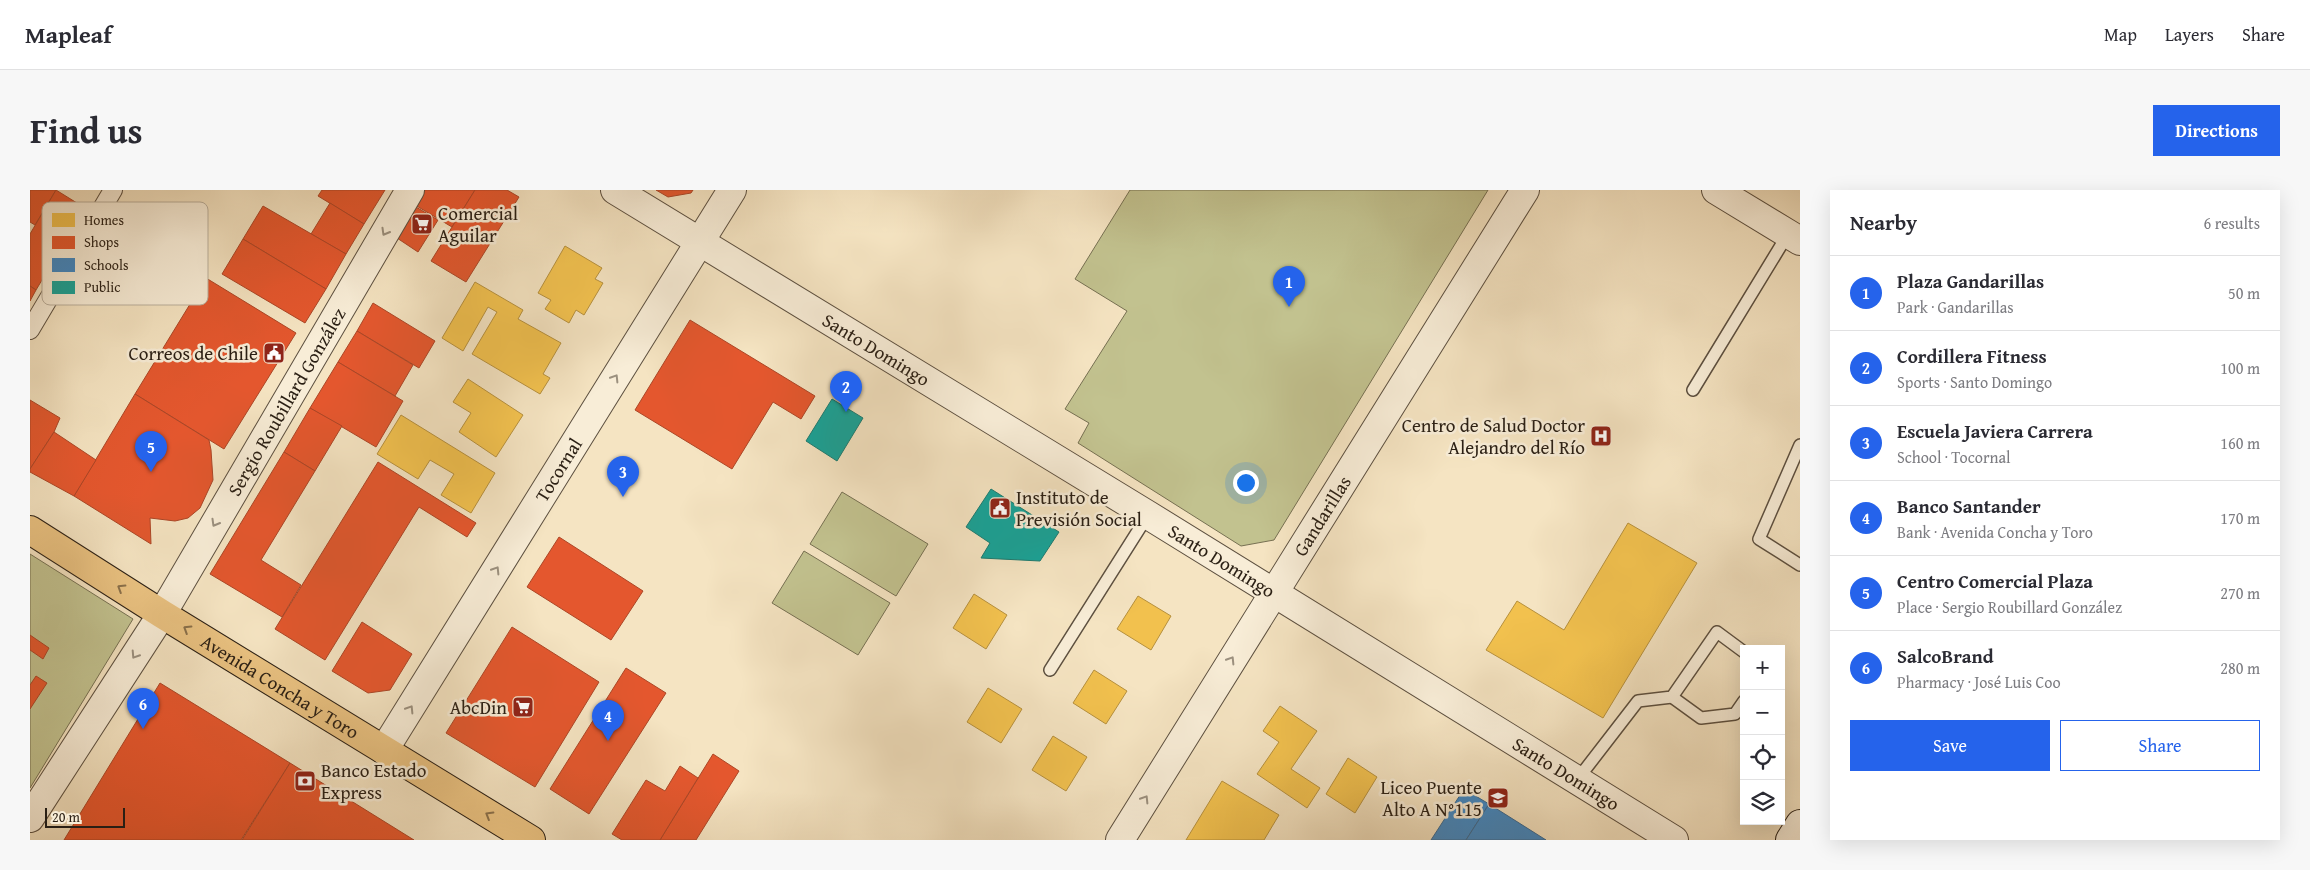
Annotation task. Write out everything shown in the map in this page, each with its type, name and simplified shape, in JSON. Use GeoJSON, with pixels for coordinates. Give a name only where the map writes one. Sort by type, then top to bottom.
{"type":"FeatureCollection","features":[{"type":"Feature","properties":{"kind":"main road","name":"Avenida Concha y Toro"},"geometry":{"type":"LineString","coordinates":[[30,530],[162,614],[531,840]]}},
{"type":"Feature","properties":{"kind":"street"},"geometry":{"type":"LineString","coordinates":[[106,202],[113,190]]}},
{"type":"Feature","properties":{"kind":"street","name":"Sergio Roubillard González"},"geometry":{"type":"LineString","coordinates":[[30,818],[162,614],[410,190]]}},
{"type":"Feature","properties":{"kind":"street","name":"Santo Domingo"},"geometry":{"type":"LineString","coordinates":[[615,190],[1148,515],[1674,840]]}},
{"type":"Feature","properties":{"kind":"street","name":"Tocornal"},"geometry":{"type":"LineString","coordinates":[[384,750],[732,190]]}},
{"type":"Feature","properties":{"kind":"street","name":"Gandarillas"},"geometry":{"type":"LineString","coordinates":[[1120,840],[1524,190]]}},
{"type":"Feature","properties":{"kind":"street"},"geometry":{"type":"LineString","coordinates":[[1716,190],[1794,238]]}},
{"type":"Feature","properties":{"kind":"street"},"geometry":{"type":"LineString","coordinates":[[30,330],[45,305]]}},
{"type":"Feature","properties":{"kind":"street"},"geometry":{"type":"LineString","coordinates":[[1790,840],[1800,824]]}},
{"type":"Feature","properties":{"kind":"lane"},"geometry":{"type":"LineString","coordinates":[[1693,390],[1794,238]]}},
{"type":"Feature","properties":{"kind":"lane"},"geometry":{"type":"LineString","coordinates":[[1800,445],[1759,539],[1800,565]]}},
{"type":"Feature","properties":{"kind":"lane"},"geometry":{"type":"LineString","coordinates":[[1050,670],[1148,515]]}},
{"type":"Feature","properties":{"kind":"lane"},"geometry":{"type":"LineString","coordinates":[[1672,698],[1717,632],[1740,649]]}},
{"type":"Feature","properties":{"kind":"lane"},"geometry":{"type":"LineString","coordinates":[[1577,780],[1638,701],[1672,698],[1701,718],[1735,714],[1740,707]]}},
{"type":"Feature","properties":{"kind":"green space"},"geometry":{"type":"Polygon","coordinates":[[[1130,190],[1488,190],[1274,540],[1241,546],[1078,443],[1089,423],[1065,409],[1127,311],[1075,279],[1130,190]]]}},
{"type":"Feature","properties":{"kind":"green space"},"geometry":{"type":"Polygon","coordinates":[[[842,492],[928,544],[896,596],[810,544],[842,492]]]}},
{"type":"Feature","properties":{"kind":"green space"},"geometry":{"type":"Polygon","coordinates":[[[804,551],[890,603],[858,655],[772,603],[804,551]]]}},
{"type":"Feature","properties":{"kind":"green space"},"geometry":{"type":"Polygon","coordinates":[[[30,554],[133,619],[30,788],[30,554]]]}},
{"type":"Feature","properties":{"kind":"building: Homes"},"geometry":{"type":"Polygon","coordinates":[[[565,246],[602,268],[595,279],[603,283],[584,315],[576,310],[569,323],[545,309],[551,300],[538,293],[565,246]]]}},
{"type":"Feature","properties":{"kind":"building: Homes"},"geometry":{"type":"Polygon","coordinates":[[[475,282],[523,310],[518,319],[561,343],[543,374],[550,378],[540,394],[472,354],[497,312],[488,307],[463,351],[442,338],[475,282]]]}},
{"type":"Feature","properties":{"kind":"building: Homes"},"geometry":{"type":"Polygon","coordinates":[[[468,379],[523,415],[496,457],[459,432],[471,413],[453,402],[468,379]]]}},
{"type":"Feature","properties":{"kind":"building: Homes"},"geometry":{"type":"Polygon","coordinates":[[[401,415],[495,473],[471,513],[441,495],[454,474],[430,460],[418,479],[377,454],[401,415]]]}},
{"type":"Feature","properties":{"kind":"building: Homes"},"geometry":{"type":"Polygon","coordinates":[[[1628,523],[1697,563],[1603,718],[1486,650],[1517,601],[1564,630],[1628,523]]]}},
{"type":"Feature","properties":{"kind":"building: Homes"},"geometry":{"type":"Polygon","coordinates":[[[974,594],[1007,615],[986,649],[953,628],[974,594]]]}},
{"type":"Feature","properties":{"kind":"building: Homes"},"geometry":{"type":"Polygon","coordinates":[[[1138,596],[1171,616],[1151,650],[1117,629],[1138,596]]]}},
{"type":"Feature","properties":{"kind":"building: Homes"},"geometry":{"type":"Polygon","coordinates":[[[1094,670],[1127,691],[1106,724],[1073,703],[1094,670]]]}},
{"type":"Feature","properties":{"kind":"building: Homes"},"geometry":{"type":"Polygon","coordinates":[[[988,688],[1022,709],[1001,743],[967,722],[988,688]]]}},
{"type":"Feature","properties":{"kind":"building: Homes"},"geometry":{"type":"Polygon","coordinates":[[[1280,706],[1317,731],[1291,769],[1320,788],[1307,808],[1257,774],[1279,742],[1263,731],[1280,706]]]}},
{"type":"Feature","properties":{"kind":"building: Homes"},"geometry":{"type":"Polygon","coordinates":[[[1053,736],[1087,757],[1066,791],[1032,770],[1053,736]]]}},
{"type":"Feature","properties":{"kind":"building: Homes"},"geometry":{"type":"Polygon","coordinates":[[[1348,758],[1377,777],[1355,813],[1326,794],[1348,758]]]}},
{"type":"Feature","properties":{"kind":"building: Homes"},"geometry":{"type":"Polygon","coordinates":[[[1222,781],[1279,815],[1264,840],[1186,840],[1222,781]]]}},
{"type":"Feature","properties":{"kind":"building: Shops"},"geometry":{"type":"Polygon","coordinates":[[[30,190],[56,190],[49,202],[42,202],[42,213],[35,225],[30,222],[30,190]]]}},
{"type":"Feature","properties":{"kind":"building: Shops"},"geometry":{"type":"Polygon","coordinates":[[[56,190],[75,202],[49,202],[56,190]]]}},
{"type":"Feature","properties":{"kind":"building: Shops"},"geometry":{"type":"Polygon","coordinates":[[[322,190],[385,190],[364,224],[318,196],[322,190]]]}},
{"type":"Feature","properties":{"kind":"building: Shops"},"geometry":{"type":"Polygon","coordinates":[[[423,190],[475,190],[452,227],[415,205],[423,190]]]}},
{"type":"Feature","properties":{"kind":"building: Shops"},"geometry":{"type":"Polygon","coordinates":[[[475,190],[507,190],[519,197],[466,282],[431,261],[475,190]]]}},
{"type":"Feature","properties":{"kind":"building: Shops"},"geometry":{"type":"Polygon","coordinates":[[[656,190],[693,190],[691,193],[668,197],[656,190]]]}},
{"type":"Feature","properties":{"kind":"building: Shops"},"geometry":{"type":"Polygon","coordinates":[[[330,203],[364,224],[346,254],[311,234],[330,203]]]}},
{"type":"Feature","properties":{"kind":"building: Shops"},"geometry":{"type":"Polygon","coordinates":[[[263,206],[346,254],[326,289],[243,239],[263,206]]]}},
{"type":"Feature","properties":{"kind":"building: Shops"},"geometry":{"type":"Polygon","coordinates":[[[416,207],[438,220],[418,252],[397,238],[416,207]]]}},
{"type":"Feature","properties":{"kind":"building: Shops"},"geometry":{"type":"Polygon","coordinates":[[[42,214],[42,280],[36,290],[30,286],[30,234],[42,214]]]}},
{"type":"Feature","properties":{"kind":"building: Shops"},"geometry":{"type":"Polygon","coordinates":[[[243,239],[326,289],[305,323],[222,274],[243,239]]]}},
{"type":"Feature","properties":{"kind":"building: Shops"},"geometry":{"type":"Polygon","coordinates":[[[208,279],[296,333],[224,449],[135,394],[189,305],[208,305],[208,279]]]}},
{"type":"Feature","properties":{"kind":"building: Shops"},"geometry":{"type":"Polygon","coordinates":[[[30,286],[36,290],[30,301],[30,286]]]}},
{"type":"Feature","properties":{"kind":"building: Shops"},"geometry":{"type":"Polygon","coordinates":[[[373,303],[435,341],[419,368],[357,331],[373,303]]]}},
{"type":"Feature","properties":{"kind":"building: Shops"},"geometry":{"type":"Polygon","coordinates":[[[690,320],[815,396],[801,419],[773,402],[732,469],[635,410],[690,320]]]}},
{"type":"Feature","properties":{"kind":"building: Shops"},"geometry":{"type":"Polygon","coordinates":[[[357,331],[413,365],[395,396],[338,362],[357,331]]]}},
{"type":"Feature","properties":{"kind":"building: Shops"},"geometry":{"type":"Polygon","coordinates":[[[338,362],[403,401],[376,447],[310,408],[338,362]]]}},
{"type":"Feature","properties":{"kind":"building: Shops"},"geometry":{"type":"Polygon","coordinates":[[[135,394],[209,440],[211,450],[213,480],[200,508],[188,518],[175,521],[150,518],[151,544],[74,496],[135,394]]]}},
{"type":"Feature","properties":{"kind":"building: Shops"},"geometry":{"type":"Polygon","coordinates":[[[30,400],[60,418],[54,432],[30,469],[30,400]]]}},
{"type":"Feature","properties":{"kind":"building: Shops"},"geometry":{"type":"Polygon","coordinates":[[[310,408],[342,426],[315,471],[284,452],[310,408]]]}},
{"type":"Feature","properties":{"kind":"building: Shops"},"geometry":{"type":"Polygon","coordinates":[[[54,432],[96,460],[74,496],[30,472],[30,469],[54,432]]]}},
{"type":"Feature","properties":{"kind":"building: Shops"},"geometry":{"type":"Polygon","coordinates":[[[284,452],[315,471],[261,560],[301,585],[282,617],[210,574],[284,452]]]}},
{"type":"Feature","properties":{"kind":"building: Shops"},"geometry":{"type":"Polygon","coordinates":[[[378,462],[476,523],[467,537],[419,507],[325,660],[275,629],[378,462]]]}},
{"type":"Feature","properties":{"kind":"building: Shops"},"geometry":{"type":"Polygon","coordinates":[[[559,537],[643,591],[611,640],[527,587],[559,537]]]}},
{"type":"Feature","properties":{"kind":"building: Shops"},"geometry":{"type":"Polygon","coordinates":[[[362,622],[412,654],[390,690],[368,693],[332,671],[362,622]]]}},
{"type":"Feature","properties":{"kind":"building: Shops","name":"AbcDin"},"geometry":{"type":"Polygon","coordinates":[[[512,627],[599,682],[535,787],[446,733],[512,627]]]}},
{"type":"Feature","properties":{"kind":"building: Shops"},"geometry":{"type":"Polygon","coordinates":[[[30,635],[49,648],[43,659],[30,650],[30,635]]]}},
{"type":"Feature","properties":{"kind":"building: Shops"},"geometry":{"type":"Polygon","coordinates":[[[626,668],[666,693],[589,814],[550,789],[626,668]]]}},
{"type":"Feature","properties":{"kind":"building: Shops"},"geometry":{"type":"Polygon","coordinates":[[[36,676],[47,683],[30,709],[30,685],[36,676]]]}},
{"type":"Feature","properties":{"kind":"building: Shops"},"geometry":{"type":"Polygon","coordinates":[[[160,683],[290,763],[241,840],[64,840],[160,683]]]}},
{"type":"Feature","properties":{"kind":"building: Shops"},"geometry":{"type":"Polygon","coordinates":[[[713,754],[739,771],[696,840],[660,840],[713,754]]]}},
{"type":"Feature","properties":{"kind":"building: Shops"},"geometry":{"type":"Polygon","coordinates":[[[290,763],[414,840],[242,840],[290,763]]]}},
{"type":"Feature","properties":{"kind":"building: Shops"},"geometry":{"type":"Polygon","coordinates":[[[680,766],[698,778],[660,840],[622,840],[612,834],[646,780],[665,791],[680,766]]]}},
{"type":"Feature","properties":{"kind":"building: Schools"},"geometry":{"type":"Polygon","coordinates":[[[1464,789],[1489,804],[1466,840],[1431,840],[1464,789]]]}},
{"type":"Feature","properties":{"kind":"building: Schools"},"geometry":{"type":"Polygon","coordinates":[[[1489,804],[1546,840],[1466,840],[1489,804]]]}},
{"type":"Feature","properties":{"kind":"building: Public"},"geometry":{"type":"Polygon","coordinates":[[[832,399],[863,418],[837,461],[806,441],[832,399]]]}},
{"type":"Feature","properties":{"kind":"building: Public","name":"Instituto de Previsión Social"},"geometry":{"type":"Polygon","coordinates":[[[991,489],[1059,532],[1040,561],[981,558],[990,543],[966,527],[991,489]]]}},
{"type":"Feature","properties":{"kind":"place","name":"Comercial Aguilar"},"geometry":{"type":"Point","coordinates":[422,224]}},
{"type":"Feature","properties":{"kind":"place","name":"Plaza Gandarillas"},"geometry":{"type":"Point","coordinates":[1289,307]}},
{"type":"Feature","properties":{"kind":"place","name":"Correos de Chile"},"geometry":{"type":"Point","coordinates":[274,353]}},
{"type":"Feature","properties":{"kind":"place","name":"Cordillera Fitness"},"geometry":{"type":"Point","coordinates":[846,412]}},
{"type":"Feature","properties":{"kind":"place","name":"Centro de Salud Doctor Alejandro del Río"},"geometry":{"type":"Point","coordinates":[1601,436]}},
{"type":"Feature","properties":{"kind":"place","name":"Centro Comercial Plaza"},"geometry":{"type":"Point","coordinates":[151,472]}},
{"type":"Feature","properties":{"kind":"place","name":"Escuela Javiera Carrera"},"geometry":{"type":"Point","coordinates":[623,497]}},
{"type":"Feature","properties":{"kind":"place","name":"Instituto de Previsión Social"},"geometry":{"type":"Point","coordinates":[1000,508]}},
{"type":"Feature","properties":{"kind":"place","name":"AbcDin"},"geometry":{"type":"Point","coordinates":[523,707]}},
{"type":"Feature","properties":{"kind":"place","name":"SalcoBrand"},"geometry":{"type":"Point","coordinates":[143,729]}},
{"type":"Feature","properties":{"kind":"place","name":"Banco Santander"},"geometry":{"type":"Point","coordinates":[608,741]}},
{"type":"Feature","properties":{"kind":"place","name":"Banco Estado Express"},"geometry":{"type":"Point","coordinates":[305,781]}},
{"type":"Feature","properties":{"kind":"place","name":"Liceo Puente Alto A N°115"},"geometry":{"type":"Point","coordinates":[1498,798]}}]}
